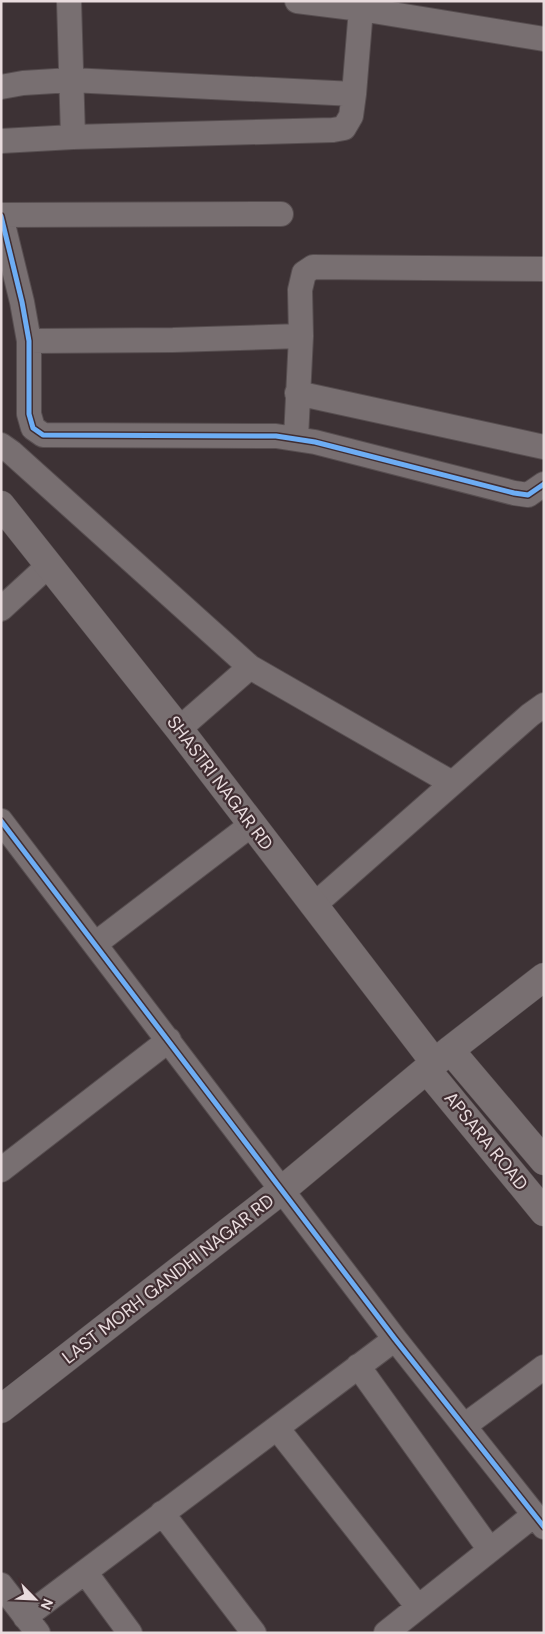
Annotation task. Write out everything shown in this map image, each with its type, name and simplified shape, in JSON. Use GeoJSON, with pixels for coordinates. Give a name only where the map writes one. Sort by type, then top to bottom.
{"type":"FeatureCollection","features":[{"type":"Feature","properties":{"kind":"street"},"geometry":{"type":"LineString","coordinates":[[69,1],[73,137]]}},
{"type":"Feature","properties":{"kind":"street"},"geometry":{"type":"LineString","coordinates":[[297,1],[361,9],[544,39]]}},
{"type":"Feature","properties":{"kind":"street"},"geometry":{"type":"LineString","coordinates":[[1,140],[333,130],[344,128],[351,116],[361,9]]}},
{"type":"Feature","properties":{"kind":"street"},"geometry":{"type":"LineString","coordinates":[[1,87],[23,83],[71,80],[354,94]]}},
{"type":"Feature","properties":{"kind":"street"},"geometry":{"type":"LineString","coordinates":[[282,214],[1,216],[22,302],[29,341],[29,414],[33,428],[43,435],[56,436],[260,436],[296,438],[514,493],[528,495],[544,484]]}},
{"type":"Feature","properties":{"kind":"street"},"geometry":{"type":"LineString","coordinates":[[296,438],[301,336],[300,290],[304,273],[313,267],[544,269]]}},
{"type":"Feature","properties":{"kind":"street"},"geometry":{"type":"LineString","coordinates":[[29,341],[173,340],[301,336]]}},
{"type":"Feature","properties":{"kind":"street"},"geometry":{"type":"LineString","coordinates":[[297,393],[544,448]]}},
{"type":"Feature","properties":{"kind":"street"},"geometry":{"type":"LineString","coordinates":[[33,428],[5,453],[250,667],[452,783]]}},
{"type":"Feature","properties":{"kind":"street","name":"SHASTRI NAGAR RD"},"geometry":{"type":"LineString","coordinates":[[1,505],[179,729],[313,906],[438,1061]]}},
{"type":"Feature","properties":{"kind":"street"},"geometry":{"type":"LineString","coordinates":[[1,608],[49,564]]}},
{"type":"Feature","properties":{"kind":"street"},"geometry":{"type":"LineString","coordinates":[[179,729],[250,667]]}},
{"type":"Feature","properties":{"kind":"street"},"geometry":{"type":"LineString","coordinates":[[313,906],[530,715],[544,705]]}},
{"type":"Feature","properties":{"kind":"street"},"geometry":{"type":"LineString","coordinates":[[1,821],[395,1339],[539,1521],[490,1550],[386,1633]]}},
{"type":"Feature","properties":{"kind":"street"},"geometry":{"type":"LineString","coordinates":[[95,944],[252,824]]}},
{"type":"Feature","properties":{"kind":"street","name":"LAST MORH GANDHI NAGAR RD"},"geometry":{"type":"LineString","coordinates":[[1,1409],[282,1190],[544,976]]}},
{"type":"Feature","properties":{"kind":"street"},"geometry":{"type":"LineString","coordinates":[[1,1170],[169,1040]]}},
{"type":"Feature","properties":{"kind":"street","name":"APSARA ROAD"},"geometry":{"type":"LineString","coordinates":[[438,1061],[544,1161]]}},
{"type":"Feature","properties":{"kind":"street","name":"APSARA ROAD"},"geometry":{"type":"LineString","coordinates":[[438,1061],[544,1212]]}},
{"type":"Feature","properties":{"kind":"street"},"geometry":{"type":"LineString","coordinates":[[1,1585],[31,1625],[85,1572],[395,1339]]}},
{"type":"Feature","properties":{"kind":"street"},"geometry":{"type":"LineString","coordinates":[[358,1366],[490,1550]]}},
{"type":"Feature","properties":{"kind":"street"},"geometry":{"type":"LineString","coordinates":[[464,1426],[544,1367]]}},
{"type":"Feature","properties":{"kind":"street"},"geometry":{"type":"LineString","coordinates":[[277,1428],[418,1607]]}},
{"type":"Feature","properties":{"kind":"street"},"geometry":{"type":"LineString","coordinates":[[162,1513],[254,1633]]}},
{"type":"Feature","properties":{"kind":"street"},"geometry":{"type":"LineString","coordinates":[[85,1572],[130,1633]]}},
{"type":"Feature","properties":{"kind":"cycle path"},"geometry":{"type":"LineString","coordinates":[[1,216],[22,302],[29,341],[29,414],[33,428],[43,435],[276,436],[315,442],[514,493],[528,495],[544,484]]}},
{"type":"Feature","properties":{"kind":"cycle path"},"geometry":{"type":"LineString","coordinates":[[1,821],[395,1339],[544,1527]]}}]}
